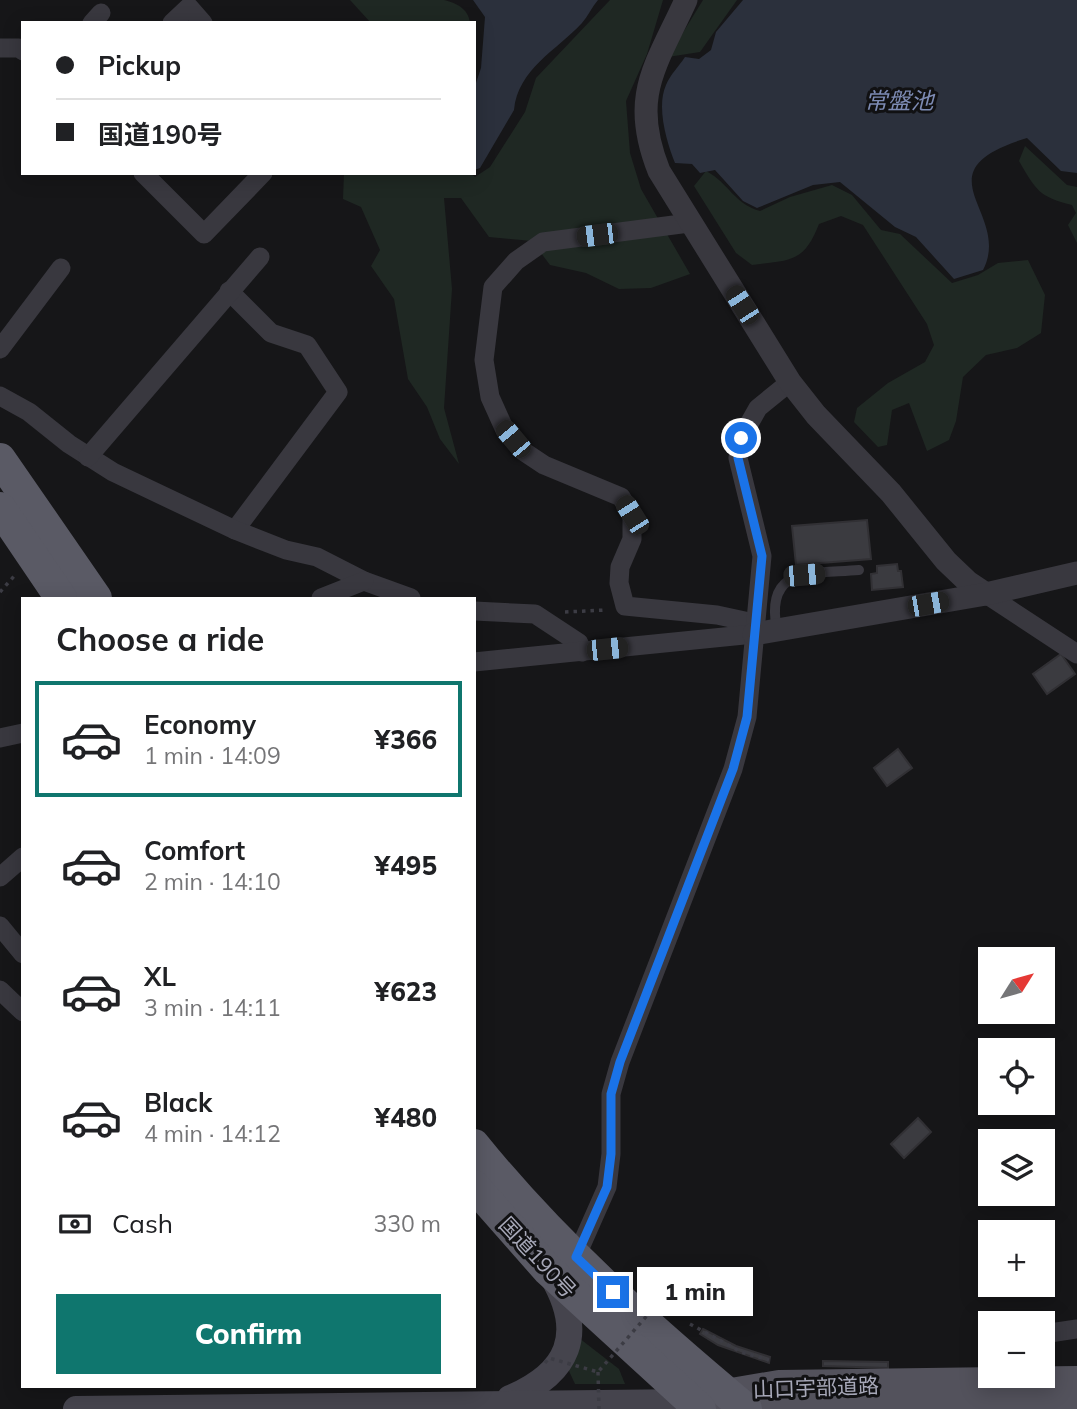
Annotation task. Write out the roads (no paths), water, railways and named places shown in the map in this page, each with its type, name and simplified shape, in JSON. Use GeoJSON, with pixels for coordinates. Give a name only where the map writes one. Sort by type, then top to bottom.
{"type":"FeatureCollection","features":[{"type":"Feature","properties":{"kind":"highway"},"geometry":{"type":"LineString","coordinates":[[0,459],[95,597]]}},
{"type":"Feature","properties":{"kind":"highway"},"geometry":{"type":"LineString","coordinates":[[0,508],[60,597]]}},
{"type":"Feature","properties":{"kind":"highway","name":"国道190号"},"geometry":{"type":"LineString","coordinates":[[476,1146],[524,1203],[721,1403]]}},
{"type":"Feature","properties":{"kind":"highway","name":"国道190号"},"geometry":{"type":"LineString","coordinates":[[476,1188],[548,1270],[721,1403]]}},
{"type":"Feature","properties":{"kind":"main road"},"geometry":{"type":"LineString","coordinates":[[499,1403],[537,1386],[560,1365],[567,1345],[567,1308],[548,1270]]}},
{"type":"Feature","properties":{"kind":"main road","name":"山口宇部道路"},"geometry":{"type":"LineString","coordinates":[[721,1403],[779,1385],[978,1380]]}},
{"type":"Feature","properties":{"kind":"main road","name":"山口宇部道路"},"geometry":{"type":"LineString","coordinates":[[1055,1380],[1077,1381]]}},
{"type":"Feature","properties":{"kind":"main road"},"geometry":{"type":"LineString","coordinates":[[76,1409],[721,1403]]}},
{"type":"Feature","properties":{"kind":"main road","name":"山口宇部道路"},"geometry":{"type":"LineString","coordinates":[[721,1403],[980,1408],[1077,1406]]}},
{"type":"Feature","properties":{"kind":"street"},"geometry":{"type":"LineString","coordinates":[[686,0],[650,74],[645,113],[651,152],[690,223],[790,382],[816,415],[891,493],[946,561],[968,582],[1077,654]]}},
{"type":"Feature","properties":{"kind":"street"},"geometry":{"type":"LineString","coordinates":[[174,21],[190,3],[202,21]]}},
{"type":"Feature","properties":{"kind":"street"},"geometry":{"type":"LineString","coordinates":[[0,48],[21,50]]}},
{"type":"Feature","properties":{"kind":"street"},"geometry":{"type":"LineString","coordinates":[[145,175],[204,234],[261,175]]}},
{"type":"Feature","properties":{"kind":"street"},"geometry":{"type":"LineString","coordinates":[[690,223],[544,242],[516,261],[493,287],[484,360],[490,397],[504,428],[523,451],[544,465],[621,497],[632,515],[632,539],[620,567],[619,583],[625,606],[717,615],[754,628]]}},
{"type":"Feature","properties":{"kind":"street"},"geometry":{"type":"LineString","coordinates":[[88,457],[166,369],[229,290],[261,257]]}},
{"type":"Feature","properties":{"kind":"street"},"geometry":{"type":"LineString","coordinates":[[0,349],[61,268]]}},
{"type":"Feature","properties":{"kind":"street"},"geometry":{"type":"LineString","coordinates":[[229,290],[271,333],[307,345],[338,392],[235,530]]}},
{"type":"Feature","properties":{"kind":"street"},"geometry":{"type":"LineString","coordinates":[[576,1257],[607,1187],[611,1154],[611,1094],[620,1062],[733,769],[747,717],[762,556],[738,458],[741,438],[758,408],[790,382]]}},
{"type":"Feature","properties":{"kind":"street"},"geometry":{"type":"LineString","coordinates":[[0,396],[29,412],[88,457],[235,530],[286,550],[317,557],[364,581],[408,597]]}},
{"type":"Feature","properties":{"kind":"street"},"geometry":{"type":"LineString","coordinates":[[476,662],[582,652],[754,628],[777,630],[986,594],[1077,573]]}},
{"type":"Feature","properties":{"kind":"street"},"geometry":{"type":"LineString","coordinates":[[324,597],[364,581]]}},
{"type":"Feature","properties":{"kind":"street"},"geometry":{"type":"LineString","coordinates":[[476,611],[535,614],[579,643],[582,652]]}},
{"type":"Feature","properties":{"kind":"street"},"geometry":{"type":"LineString","coordinates":[[0,738],[21,733]]}},
{"type":"Feature","properties":{"kind":"street"},"geometry":{"type":"LineString","coordinates":[[0,877],[21,859]]}},
{"type":"Feature","properties":{"kind":"street"},"geometry":{"type":"LineString","coordinates":[[0,926],[21,952]]}},
{"type":"Feature","properties":{"kind":"street"},"geometry":{"type":"LineString","coordinates":[[0,990],[21,1010]]}},
{"type":"Feature","properties":{"kind":"street"},"geometry":{"type":"LineString","coordinates":[[1055,1332],[1077,1329]]}},
{"type":"Feature","properties":{"kind":"lane"},"geometry":{"type":"LineString","coordinates":[[777,630],[774,602],[784,582],[796,576],[859,570]]}},
{"type":"Feature","properties":{"kind":"water"},"geometry":{"type":"Polygon","coordinates":[[[473,0],[598,0],[582,23],[540,61],[523,83],[514,110],[480,168],[476,169],[476,83],[481,68],[485,17],[473,0]]]}},
{"type":"Feature","properties":{"kind":"water","name":"常盤池"},"geometry":{"type":"Polygon","coordinates":[[[743,0],[1077,0],[1077,173],[1061,171],[1027,138],[994,151],[977,165],[972,179],[974,195],[987,230],[989,249],[983,270],[954,279],[916,237],[895,227],[840,182],[813,185],[757,208],[743,201],[715,170],[700,173],[692,164],[675,163],[666,135],[662,104],[668,81],[685,57],[699,59],[711,50],[716,32],[743,0]]]}}]}
